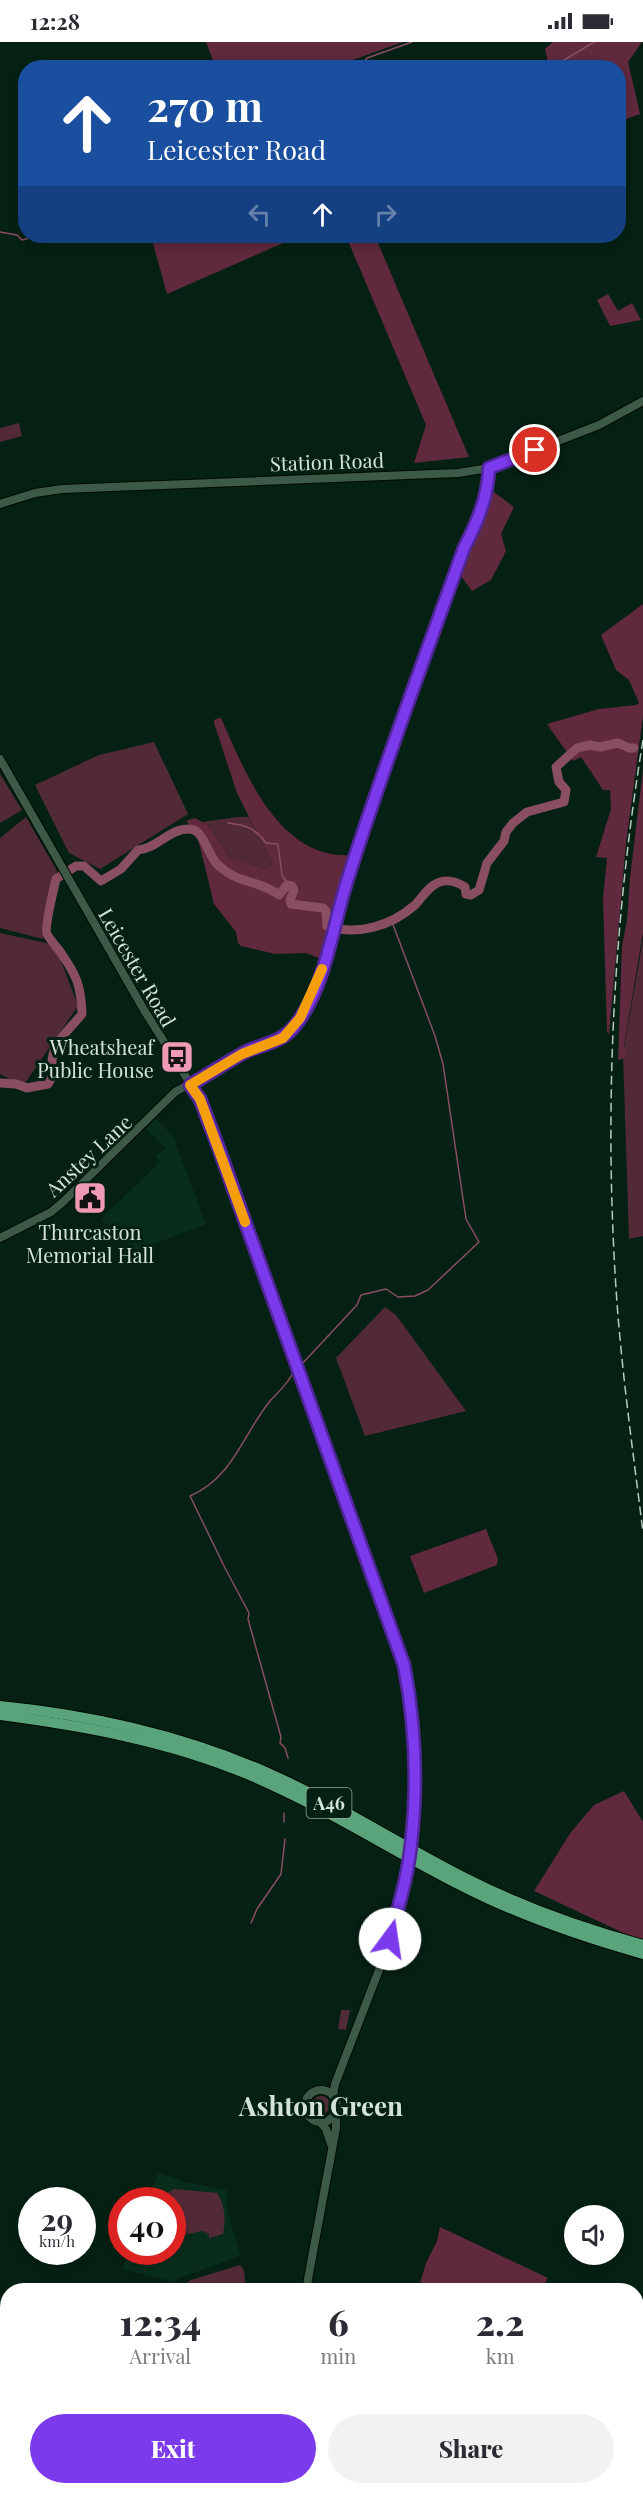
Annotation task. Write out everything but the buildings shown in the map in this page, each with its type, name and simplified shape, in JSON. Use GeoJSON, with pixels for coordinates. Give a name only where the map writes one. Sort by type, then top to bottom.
{"type":"FeatureCollection","features":[{"type":"Feature","properties":{"kind":"highway","name":"A46"},"geometry":{"type":"LineString","coordinates":[[0,1706],[61,1714],[136,1729],[234,1759],[306,1791],[429,1859],[500,1895],[543,1913],[643,1945]]}},
{"type":"Feature","properties":{"kind":"highway","name":"A46"},"geometry":{"type":"LineString","coordinates":[[0,1715],[60,1723],[133,1737],[211,1760],[314,1805],[483,1897],[590,1938],[643,1954]]}},
{"type":"Feature","properties":{"kind":"street","name":"Station Road"},"geometry":{"type":"LineString","coordinates":[[0,504],[35,493],[62,489],[458,473],[489,468],[599,425],[643,401]]}},
{"type":"Feature","properties":{"kind":"street","name":"Anstey Lane"},"geometry":{"type":"LineString","coordinates":[[0,1238],[33,1219],[51,1212],[175,1092],[242,1054],[283,1038],[300,1018],[320,977],[335,920],[366,823],[449,590],[482,507],[487,491],[489,468]]}},
{"type":"Feature","properties":{"kind":"street","name":"Leicester Road"},"geometry":{"type":"LineString","coordinates":[[0,759],[59,866],[200,1099],[401,1656],[410,1701],[413,1742],[412,1830],[403,1890],[384,1957],[341,2068],[333,2096]]}},
{"type":"Feature","properties":{"kind":"street"},"geometry":{"type":"LineString","coordinates":[[332,2148],[326,2129],[320,2122],[308,2115],[305,2103],[311,2093],[320,2090],[341,2068]]}},
{"type":"Feature","properties":{"kind":"street"},"geometry":{"type":"LineString","coordinates":[[307,2283],[332,2148],[336,2110],[333,2096],[329,2092],[320,2090]]}},
{"type":"Feature","properties":{"kind":"street"},"geometry":{"type":"LineString","coordinates":[[320,2122],[332,2118],[336,2110]]}},
{"type":"Feature","properties":{"kind":"shaded area"},"geometry":{"type":"Polygon","coordinates":[[[206,42],[403,42],[353,60],[213,60],[206,42]]]}},
{"type":"Feature","properties":{"kind":"shaded area"},"geometry":{"type":"Polygon","coordinates":[[[553,42],[642,42],[628,62],[640,114],[626,119],[626,60],[548,60],[545,49],[553,42]]]}},
{"type":"Feature","properties":{"kind":"shaded area"},"geometry":{"type":"Polygon","coordinates":[[[153,243],[283,243],[167,294],[153,243]]]}},
{"type":"Feature","properties":{"kind":"shaded area"},"geometry":{"type":"Polygon","coordinates":[[[349,243],[378,243],[469,457],[414,463],[426,425],[349,243]]]}},
{"type":"Feature","properties":{"kind":"shaded area"},"geometry":{"type":"Polygon","coordinates":[[[608,294],[618,311],[632,303],[641,320],[610,326],[597,300],[608,294]]]}},
{"type":"Feature","properties":{"kind":"shaded area"},"geometry":{"type":"Polygon","coordinates":[[[19,423],[22,436],[0,442],[0,428],[19,423]]]}},
{"type":"Feature","properties":{"kind":"shaded area"},"geometry":{"type":"Polygon","coordinates":[[[487,487],[514,507],[501,534],[506,551],[491,580],[472,591],[458,572],[487,487]]]}},
{"type":"Feature","properties":{"kind":"shaded area"},"geometry":{"type":"Polygon","coordinates":[[[643,604],[643,716],[626,843],[609,1034],[607,1032],[603,898],[607,858],[596,857],[611,809],[610,790],[603,790],[581,757],[573,761],[547,724],[599,709],[639,703],[629,680],[616,670],[601,635],[643,604]]]}},
{"type":"Feature","properties":{"kind":"shaded area"},"geometry":{"type":"Polygon","coordinates":[[[219,718],[254,786],[268,809],[285,828],[304,843],[326,853],[351,855],[319,958],[306,953],[275,954],[241,946],[238,943],[236,932],[214,904],[196,831],[186,821],[195,818],[208,825],[229,857],[265,869],[273,865],[237,793],[214,723],[214,720],[219,718]]]}},
{"type":"Feature","properties":{"kind":"shaded area"},"geometry":{"type":"Polygon","coordinates":[[[154,742],[188,814],[100,869],[69,853],[35,785],[99,755],[154,742]]]}},
{"type":"Feature","properties":{"kind":"shaded area"},"geometry":{"type":"Polygon","coordinates":[[[643,769],[643,932],[624,1046],[627,1054],[625,1058],[618,1060],[622,946],[627,920],[643,769]]]}},
{"type":"Feature","properties":{"kind":"shaded area"},"geometry":{"type":"Polygon","coordinates":[[[0,774],[22,810],[0,823],[0,774]]]}},
{"type":"Feature","properties":{"kind":"shaded area"},"geometry":{"type":"Polygon","coordinates":[[[26,817],[57,871],[48,905],[43,939],[0,928],[0,838],[26,817]]]}},
{"type":"Feature","properties":{"kind":"shaded area"},"geometry":{"type":"Polygon","coordinates":[[[249,817],[273,865],[265,869],[229,857],[208,825],[202,822],[249,817]]]}},
{"type":"Feature","properties":{"kind":"shaded area"},"geometry":{"type":"Polygon","coordinates":[[[0,933],[55,945],[78,1006],[23,1086],[0,1074],[0,933]]]}},
{"type":"Feature","properties":{"kind":"shaded area"},"geometry":{"type":"Polygon","coordinates":[[[643,939],[643,1236],[629,1239],[623,1054],[643,939]]]}},
{"type":"Feature","properties":{"kind":"shaded area"},"geometry":{"type":"Polygon","coordinates":[[[155,1119],[172,1134],[206,1224],[135,1251],[101,1219],[160,1162],[156,1156],[166,1148],[146,1129],[155,1119]]]}},
{"type":"Feature","properties":{"kind":"shaded area"},"geometry":{"type":"Polygon","coordinates":[[[385,1307],[396,1315],[466,1411],[365,1436],[336,1358],[385,1307]]]}},
{"type":"Feature","properties":{"kind":"shaded area"},"geometry":{"type":"Polygon","coordinates":[[[486,1529],[498,1559],[497,1565],[424,1593],[410,1556],[486,1529]]]}},
{"type":"Feature","properties":{"kind":"shaded area"},"geometry":{"type":"Polygon","coordinates":[[[624,1791],[643,1822],[643,1939],[632,1937],[534,1891],[571,1832],[594,1805],[624,1791]]]}},
{"type":"Feature","properties":{"kind":"shaded area"},"geometry":{"type":"Polygon","coordinates":[[[341,2010],[350,2010],[346,2030],[338,2029],[341,2010]]]}},
{"type":"Feature","properties":{"kind":"shaded area"},"geometry":{"type":"Polygon","coordinates":[[[317,2096],[325,2096],[330,2101],[328,2112],[317,2114],[312,2109],[312,2101],[317,2096]]]}},
{"type":"Feature","properties":{"kind":"shaded area"},"geometry":{"type":"Polygon","coordinates":[[[158,2173],[185,2182],[226,2190],[228,2214],[240,2256],[171,2281],[122,2269],[123,2265],[186,2265],[186,2187],[153,2187],[158,2173]]]}},
{"type":"Feature","properties":{"kind":"shaded area"},"geometry":{"type":"Polygon","coordinates":[[[186,2190],[217,2193],[222,2203],[223,2234],[209,2238],[209,2234],[203,2231],[186,2234],[186,2190]]]}},
{"type":"Feature","properties":{"kind":"shaded area"},"geometry":{"type":"Polygon","coordinates":[[[440,2227],[548,2278],[545,2283],[420,2283],[426,2263],[437,2241],[440,2227]]]}},
{"type":"Feature","properties":{"kind":"shaded area"},"geometry":{"type":"Polygon","coordinates":[[[240,2265],[244,2270],[245,2283],[186,2283],[240,2265]]]}},
{"type":"Feature","properties":{"kind":"waterway"},"geometry":{"type":"LineString","coordinates":[[365,60],[412,42]]}},
{"type":"Feature","properties":{"kind":"waterway"},"geometry":{"type":"LineString","coordinates":[[564,60],[594,42]]}},
{"type":"Feature","properties":{"kind":"waterway"},"geometry":{"type":"LineString","coordinates":[[0,232],[18,236]]}},
{"type":"Feature","properties":{"kind":"waterway"},"geometry":{"type":"LineString","coordinates":[[0,1083],[16,1084],[27,1088],[48,1084],[53,1075],[55,1048],[82,1014],[81,996],[74,975],[46,930],[56,879],[76,866],[84,866],[101,881],[121,869],[138,850],[145,849],[175,832],[193,830],[202,837],[214,861],[233,876],[264,886],[279,895],[287,885],[292,886],[294,890],[290,900],[291,904],[323,908],[326,911],[327,926],[350,930],[374,927],[385,924],[406,912],[438,883],[446,881],[458,883],[465,887],[466,894],[471,895],[479,890],[487,863],[504,841],[506,832],[513,823],[527,812],[564,802],[566,790],[559,782],[556,767],[577,748],[618,743],[634,748]]}},
{"type":"Feature","properties":{"kind":"waterway"},"geometry":{"type":"LineString","coordinates":[[228,823],[250,828],[266,843],[278,844],[282,875],[289,886]]}},
{"type":"Feature","properties":{"kind":"waterway"},"geometry":{"type":"LineString","coordinates":[[301,1365],[357,1305],[361,1295],[386,1289],[398,1297],[415,1296],[428,1290],[479,1242],[466,1219],[443,1064],[435,1036],[392,922]]}},
{"type":"Feature","properties":{"kind":"waterway"},"geometry":{"type":"LineString","coordinates":[[288,1758],[285,1748],[280,1743],[281,1737],[248,1619],[249,1613],[190,1496],[216,1479],[227,1467],[270,1401],[293,1373]]}},
{"type":"Feature","properties":{"kind":"waterway"},"geometry":{"type":"LineString","coordinates":[[284,1813],[284,1822]]}},
{"type":"Feature","properties":{"kind":"waterway"},"geometry":{"type":"LineString","coordinates":[[251,1923],[257,1909],[281,1874],[285,1839]]}},
{"type":"Feature","properties":{"kind":"railway"},"geometry":{"type":"LineString","coordinates":[[643,740],[624,883],[613,1027],[611,1099],[613,1244],[618,1316],[643,1532]]}},
{"type":"Feature","properties":{"kind":"slow traffic"},"geometry":{"type":"LineString","coordinates":[[245,1222],[200,1099],[190,1085],[242,1054],[283,1038],[293,1028],[310,1001],[322,969]]}},
{"type":"Feature","properties":{"kind":"place","name":"Wheatsheaf Public House"},"geometry":{"type":"Point","coordinates":[177,1057]}},
{"type":"Feature","properties":{"kind":"place","name":"Thurcaston Memorial Hall"},"geometry":{"type":"Point","coordinates":[90,1198]}},
{"type":"Feature","properties":{"kind":"district","name":"Ashton Green"},"geometry":{"type":"Point","coordinates":[321,2105]}},
{"type":"Feature","properties":{"kind":"route"},"geometry":{"type":"LineString","coordinates":[[390,1939],[403,1890],[412,1830],[413,1742],[404,1665],[219,1149],[200,1099],[190,1085],[242,1054],[283,1038],[293,1028],[310,1001],[320,977],[348,876],[366,823],[464,548],[482,507],[487,491],[489,468],[535,450]]}}]}
